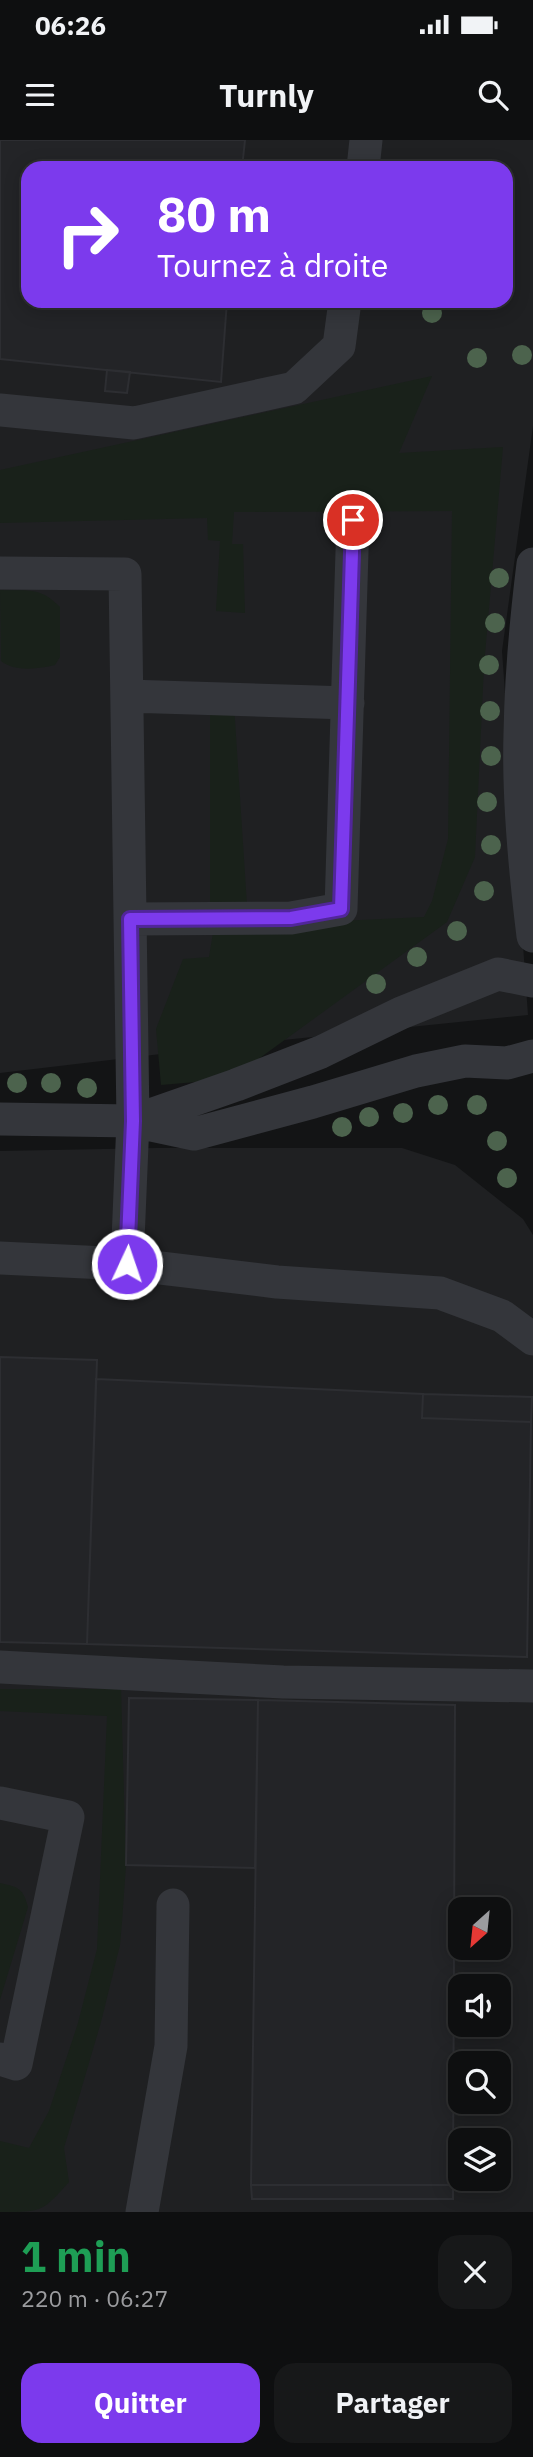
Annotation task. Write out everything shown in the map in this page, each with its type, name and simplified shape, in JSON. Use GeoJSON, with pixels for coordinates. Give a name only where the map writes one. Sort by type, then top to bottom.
{"type":"FeatureCollection","features":[{"type":"Feature","properties":{"kind":"street"},"geometry":{"type":"LineString","coordinates":[[364,161],[366,140]]}},
{"type":"Feature","properties":{"kind":"street"},"geometry":{"type":"LineString","coordinates":[[0,410],[134,424],[294,388],[339,346],[344,308]]}},
{"type":"Feature","properties":{"kind":"street"},"geometry":{"type":"LineString","coordinates":[[130,919],[291,918],[341,909],[353,520]]}},
{"type":"Feature","properties":{"kind":"street"},"geometry":{"type":"LineString","coordinates":[[498,974],[531,922],[526,880],[520,736],[524,653],[533,564]]}},
{"type":"Feature","properties":{"kind":"street"},"geometry":{"type":"LineString","coordinates":[[0,573],[125,574],[133,1121],[127,1264]]}},
{"type":"Feature","properties":{"kind":"street"},"geometry":{"type":"LineString","coordinates":[[127,696],[348,704]]}},
{"type":"Feature","properties":{"kind":"street"},"geometry":{"type":"LineString","coordinates":[[133,1121],[321,1052],[401,1013],[498,974],[533,981]]}},
{"type":"Feature","properties":{"kind":"street"},"geometry":{"type":"LineString","coordinates":[[0,1119],[133,1121],[194,1134],[416,1071],[465,1060],[520,1059],[533,1085]]}},
{"type":"Feature","properties":{"kind":"street"},"geometry":{"type":"LineString","coordinates":[[0,1258],[127,1264],[277,1282],[440,1293],[502,1316],[533,1339]]}},
{"type":"Feature","properties":{"kind":"street"},"geometry":{"type":"LineString","coordinates":[[0,1667],[283,1682],[533,1686]]}},
{"type":"Feature","properties":{"kind":"street"},"geometry":{"type":"LineString","coordinates":[[0,1802],[68,1816],[16,2064],[0,2060]]}},
{"type":"Feature","properties":{"kind":"street"},"geometry":{"type":"LineString","coordinates":[[142,2212],[171,2046],[173,1905]]}},
{"type":"Feature","properties":{"kind":"shaded area"},"geometry":{"type":"Polygon","coordinates":[[[0,140],[533,140],[533,426],[502,651],[528,1015],[0,1073],[0,140]]]}},
{"type":"Feature","properties":{"kind":"shaded area"},"geometry":{"type":"Polygon","coordinates":[[[432,376],[399,453],[503,447],[484,666],[475,857],[447,922],[231,1079],[161,1085],[156,1029],[183,959],[209,957],[214,927],[424,917],[432,901],[448,839],[452,511],[234,512],[232,544],[243,544],[245,613],[216,611],[220,541],[208,540],[207,518],[0,523],[0,470],[432,376]]]}},
{"type":"Feature","properties":{"kind":"shaded area"},"geometry":{"type":"Polygon","coordinates":[[[0,590],[39,593],[60,607],[60,657],[55,665],[20,668],[1,661],[0,590]]]}},
{"type":"Feature","properties":{"kind":"shaded area"},"geometry":{"type":"Polygon","coordinates":[[[210,705],[234,705],[247,905],[210,905],[210,705]]]}},
{"type":"Feature","properties":{"kind":"shaded area"},"geometry":{"type":"Polygon","coordinates":[[[402,1148],[455,1165],[523,1219],[533,1235],[533,2212],[0,2212],[0,1151],[402,1148]]]}},
{"type":"Feature","properties":{"kind":"shaded area"},"geometry":{"type":"Polygon","coordinates":[[[0,1689],[121,1689],[126,1865],[120,1945],[101,2022],[64,2148],[69,2182],[47,2205],[25,2212],[0,2212],[0,2141],[29,2148],[49,2111],[78,2023],[97,1949],[107,1716],[0,1711],[0,1689]]]}},
{"type":"Feature","properties":{"kind":"shaded area"},"geometry":{"type":"Polygon","coordinates":[[[0,1883],[19,1889],[28,1907],[0,2000],[0,1883]]]}},
{"type":"Feature","properties":{"kind":"building"},"geometry":{"type":"Polygon","coordinates":[[[0,140],[245,140],[243,161],[21,161],[21,308],[226,308],[221,382],[0,359],[0,140]]]}},
{"type":"Feature","properties":{"kind":"building"},"geometry":{"type":"Polygon","coordinates":[[[107,370],[130,372],[127,393],[105,391],[107,370]]]}},
{"type":"Feature","properties":{"kind":"building"},"geometry":{"type":"Polygon","coordinates":[[[0,1357],[97,1360],[87,1644],[0,1642],[0,1357]]]}},
{"type":"Feature","properties":{"kind":"building"},"geometry":{"type":"Polygon","coordinates":[[[96,1379],[423,1394],[422,1418],[531,1422],[527,1657],[87,1644],[96,1379]]]}},
{"type":"Feature","properties":{"kind":"building"},"geometry":{"type":"Polygon","coordinates":[[[423,1394],[532,1397],[531,1422],[422,1418],[423,1394]]]}},
{"type":"Feature","properties":{"kind":"building"},"geometry":{"type":"Polygon","coordinates":[[[129,1698],[258,1700],[255,1868],[126,1865],[129,1698]]]}},
{"type":"Feature","properties":{"kind":"building"},"geometry":{"type":"Polygon","coordinates":[[[258,1700],[455,1705],[454,1897],[448,1897],[448,1960],[454,1960],[454,1974],[448,1974],[448,2037],[454,2037],[454,2051],[448,2051],[448,2114],[453,2114],[453,2128],[448,2128],[448,2185],[251,2185],[258,1700]]]}},
{"type":"Feature","properties":{"kind":"building"},"geometry":{"type":"Polygon","coordinates":[[[251,2185],[448,2185],[448,2191],[453,2191],[453,2199],[252,2199],[251,2185]]]}},
{"type":"Feature","properties":{"kind":"route"},"geometry":{"type":"LineString","coordinates":[[127,1264],[133,1121],[130,919],[291,918],[341,909],[353,520]]}}]}
